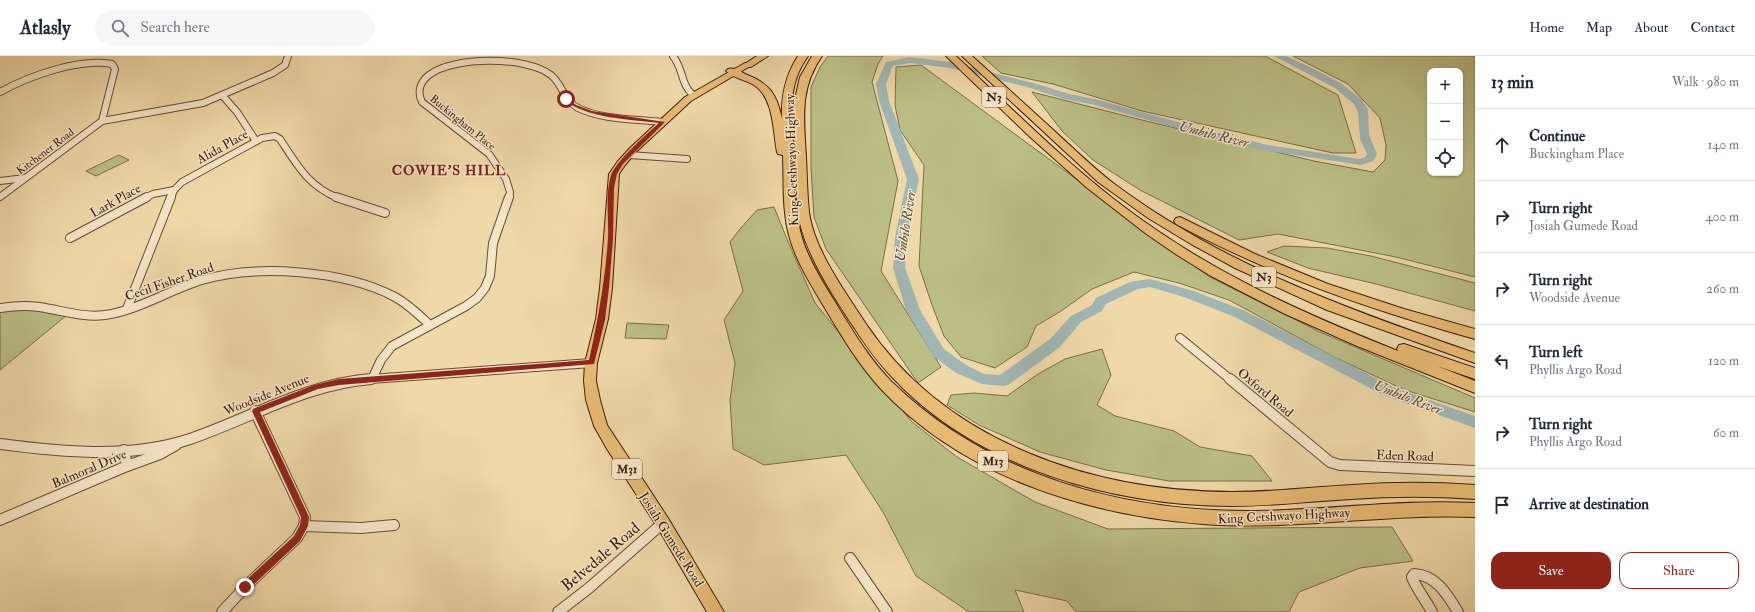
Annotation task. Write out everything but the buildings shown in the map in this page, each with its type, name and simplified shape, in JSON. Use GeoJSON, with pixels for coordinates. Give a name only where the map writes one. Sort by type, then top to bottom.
{"type":"FeatureCollection","features":[{"type":"Feature","properties":{"kind":"highway"},"geometry":{"type":"LineString","coordinates":[[746,64],[756,56]]}},
{"type":"Feature","properties":{"kind":"highway"},"geometry":{"type":"LineString","coordinates":[[746,64],[763,56]]}},
{"type":"Feature","properties":{"kind":"highway","name":"N3"},"geometry":{"type":"LineString","coordinates":[[951,56],[1082,179],[1134,219],[1201,259],[1280,299],[1388,343],[1475,374]]}},
{"type":"Feature","properties":{"kind":"highway","name":"N3"},"geometry":{"type":"LineString","coordinates":[[967,56],[1074,156],[1110,185],[1149,213],[1203,246],[1243,267],[1332,307],[1475,358]]}},
{"type":"Feature","properties":{"kind":"highway","name":"King Cetshwayo Highway"},"geometry":{"type":"LineString","coordinates":[[813,57],[796,69],[788,92],[787,107],[790,210],[797,243],[806,263],[851,340],[885,384],[929,423],[966,447],[993,461],[1022,475],[1069,493],[1105,503],[1176,515],[1209,518],[1257,518],[1413,508],[1475,510]]}},
{"type":"Feature","properties":{"kind":"highway","name":"King Cetshwayo Highway"},"geometry":{"type":"LineString","coordinates":[[813,57],[804,80],[799,103],[802,200],[804,220],[812,244],[825,268],[881,355],[918,393],[964,427],[1021,456],[1051,469],[1114,487],[1160,494],[1198,498],[1235,499],[1393,490],[1475,492]]}},
{"type":"Feature","properties":{"kind":"highway"},"geometry":{"type":"LineString","coordinates":[[733,72],[762,86],[771,97],[783,158],[789,175]]}},
{"type":"Feature","properties":{"kind":"highway"},"geometry":{"type":"LineString","coordinates":[[1074,156],[1161,211],[1214,240],[1249,256],[1293,275],[1402,314],[1475,334]]}},
{"type":"Feature","properties":{"kind":"highway"},"geometry":{"type":"LineString","coordinates":[[1134,219],[1201,265],[1286,309],[1475,387]]}},
{"type":"Feature","properties":{"kind":"main road","name":"Josiah Gumede Road"},"geometry":{"type":"LineString","coordinates":[[716,612],[663,523],[601,426],[593,400],[590,381],[592,362],[602,320],[606,288],[614,174],[629,155],[662,122],[693,95],[746,64]]}},
{"type":"Feature","properties":{"kind":"street"},"geometry":{"type":"LineString","coordinates":[[0,92],[26,80],[76,65],[96,62],[110,63],[115,69],[102,120],[189,107],[203,103],[279,70],[287,62],[288,56]]}},
{"type":"Feature","properties":{"kind":"street"},"geometry":{"type":"LineString","coordinates":[[673,56],[681,66],[686,89],[693,95]]}},
{"type":"Feature","properties":{"kind":"street","name":"Buckingham Place"},"geometry":{"type":"LineString","coordinates":[[372,378],[388,350],[466,306],[485,288],[490,276],[495,234],[508,204],[510,192],[502,172],[489,154],[422,102],[419,98],[420,86],[430,74],[445,66],[471,60],[488,59],[527,65],[538,68],[551,76],[556,81],[566,99],[580,108],[599,114],[662,122]]}},
{"type":"Feature","properties":{"kind":"street"},"geometry":{"type":"LineString","coordinates":[[222,95],[237,112],[256,141]]}},
{"type":"Feature","properties":{"kind":"street","name":"Kitchener Road"},"geometry":{"type":"LineString","coordinates":[[0,197],[102,120]]}},
{"type":"Feature","properties":{"kind":"street","name":"Alida Place"},"geometry":{"type":"LineString","coordinates":[[174,190],[182,182],[256,141],[271,136],[277,137],[316,187],[334,196],[385,213]]}},
{"type":"Feature","properties":{"kind":"street"},"geometry":{"type":"LineString","coordinates":[[629,155],[687,159]]}},
{"type":"Feature","properties":{"kind":"street"},"geometry":{"type":"LineString","coordinates":[[0,181],[26,178]]}},
{"type":"Feature","properties":{"kind":"street"},"geometry":{"type":"LineString","coordinates":[[127,309],[174,190]]}},
{"type":"Feature","properties":{"kind":"street","name":"Lark Place"},"geometry":{"type":"LineString","coordinates":[[70,238],[153,194],[174,190]]}},
{"type":"Feature","properties":{"kind":"street","name":"Cecil Fisher Road"},"geometry":{"type":"LineString","coordinates":[[0,308],[32,306],[83,316],[105,315],[127,309],[208,278],[239,273],[277,271],[310,274],[372,287],[390,294],[413,309],[430,325]]}},
{"type":"Feature","properties":{"kind":"street","name":"Oxford Road"},"geometry":{"type":"LineString","coordinates":[[1180,338],[1324,458],[1335,464]]}},
{"type":"Feature","properties":{"kind":"street","name":"Woodside Avenue"},"geometry":{"type":"LineString","coordinates":[[0,444],[38,449],[124,450],[158,446],[188,439],[255,411],[330,383],[372,378],[592,362]]}},
{"type":"Feature","properties":{"kind":"street"},"geometry":{"type":"LineString","coordinates":[[222,612],[245,587],[297,538],[304,526],[305,517],[255,411]]}},
{"type":"Feature","properties":{"kind":"street","name":"Balmoral Drive"},"geometry":{"type":"LineString","coordinates":[[0,520],[127,466],[160,454],[188,439]]}},
{"type":"Feature","properties":{"kind":"street"},"geometry":{"type":"LineString","coordinates":[[124,450],[127,466]]}},
{"type":"Feature","properties":{"kind":"street","name":"Eden Road"},"geometry":{"type":"LineString","coordinates":[[1335,464],[1475,471]]}},
{"type":"Feature","properties":{"kind":"street","name":"Belvedale Road"},"geometry":{"type":"LineString","coordinates":[[558,612],[589,588],[663,523]]}},
{"type":"Feature","properties":{"kind":"street"},"geometry":{"type":"LineString","coordinates":[[304,526],[361,528],[394,525]]}},
{"type":"Feature","properties":{"kind":"street"},"geometry":{"type":"LineString","coordinates":[[850,558],[887,612]]}},
{"type":"Feature","properties":{"kind":"street"},"geometry":{"type":"LineString","coordinates":[[1432,612],[1425,598],[1413,581],[1412,577],[1414,574],[1422,575],[1441,587],[1458,612]]}},
{"type":"Feature","properties":{"kind":"green space"},"geometry":{"type":"Polygon","coordinates":[[[828,56],[883,56],[878,64],[872,82],[898,181],[881,271],[941,367],[918,383],[826,249],[814,217],[811,169],[811,87],[820,67],[828,56]]]}},
{"type":"Feature","properties":{"kind":"green space"},"geometry":{"type":"Polygon","coordinates":[[[982,56],[1265,56],[1338,95],[1356,153],[1333,153],[1142,111],[1053,84],[1001,73],[982,56]]]}},
{"type":"Feature","properties":{"kind":"green space"},"geometry":{"type":"Polygon","coordinates":[[[1293,56],[1475,56],[1475,277],[1396,257],[1278,234],[1239,240],[1140,190],[1093,160],[1062,131],[1032,92],[1314,161],[1373,172],[1385,160],[1386,145],[1380,118],[1348,84],[1293,56]]]}},
{"type":"Feature","properties":{"kind":"green space"},"geometry":{"type":"Polygon","coordinates":[[[921,65],[1208,276],[1320,332],[1475,398],[1475,412],[1405,390],[1334,357],[1229,300],[1179,283],[1134,272],[1092,289],[1061,311],[1036,326],[1027,347],[995,368],[961,357],[944,336],[919,266],[924,165],[900,130],[895,105],[896,67],[921,65]]]}},
{"type":"Feature","properties":{"kind":"green space"},"geometry":{"type":"Polygon","coordinates":[[[119,155],[129,160],[96,176],[86,171],[119,155]]]}},
{"type":"Feature","properties":{"kind":"green space"},"geometry":{"type":"Polygon","coordinates":[[[774,207],[815,303],[912,422],[957,457],[1035,502],[1108,529],[1392,527],[1413,561],[1360,568],[1299,592],[1289,612],[1076,612],[1067,601],[1015,590],[1024,612],[969,612],[916,576],[883,512],[846,455],[764,465],[733,449],[730,400],[735,363],[724,320],[743,291],[730,242],[757,210],[774,207]]]}},
{"type":"Feature","properties":{"kind":"green space"},"geometry":{"type":"Polygon","coordinates":[[[1284,246],[1327,248],[1371,256],[1475,283],[1475,311],[1376,284],[1308,268],[1267,252],[1284,246]]]}},
{"type":"Feature","properties":{"kind":"green space"},"geometry":{"type":"Polygon","coordinates":[[[18,308],[41,310],[67,315],[0,370],[0,310],[18,308]]]}},
{"type":"Feature","properties":{"kind":"green space"},"geometry":{"type":"Polygon","coordinates":[[[627,323],[669,325],[666,339],[625,338],[627,323]]]}},
{"type":"Feature","properties":{"kind":"green space"},"geometry":{"type":"Polygon","coordinates":[[[1102,349],[1111,375],[1097,405],[1115,416],[1174,431],[1200,447],[1252,456],[1272,481],[1169,481],[1106,470],[1040,452],[979,425],[947,405],[951,395],[974,393],[1007,396],[1038,374],[1065,359],[1102,349]]]}},
{"type":"Feature","properties":{"kind":"waterway","name":"Umbilo River"},"geometry":{"type":"LineString","coordinates":[[1279,56],[1339,86],[1358,102],[1363,110],[1365,139],[1372,154],[1369,159],[1361,162],[1268,148],[1208,134],[1092,101],[1067,97],[1030,85],[950,65],[910,60],[889,64],[881,84],[884,101],[913,179],[901,237],[899,268],[913,310],[939,353],[961,369],[982,379],[1003,381],[1055,343],[1076,319],[1097,308],[1101,301],[1135,285],[1150,283],[1189,294],[1240,314],[1388,391],[1475,422]]}},
{"type":"Feature","properties":{"kind":"district","name":"COWIE'S HILL"},"geometry":{"type":"Point","coordinates":[449,170]}},
{"type":"Feature","properties":{"kind":"route"},"geometry":{"type":"LineString","coordinates":[[245,587],[297,538],[304,526],[305,517],[255,411],[330,383],[592,362],[602,320],[606,288],[614,174],[621,163],[662,122],[599,114],[574,106],[566,99]]}}]}
